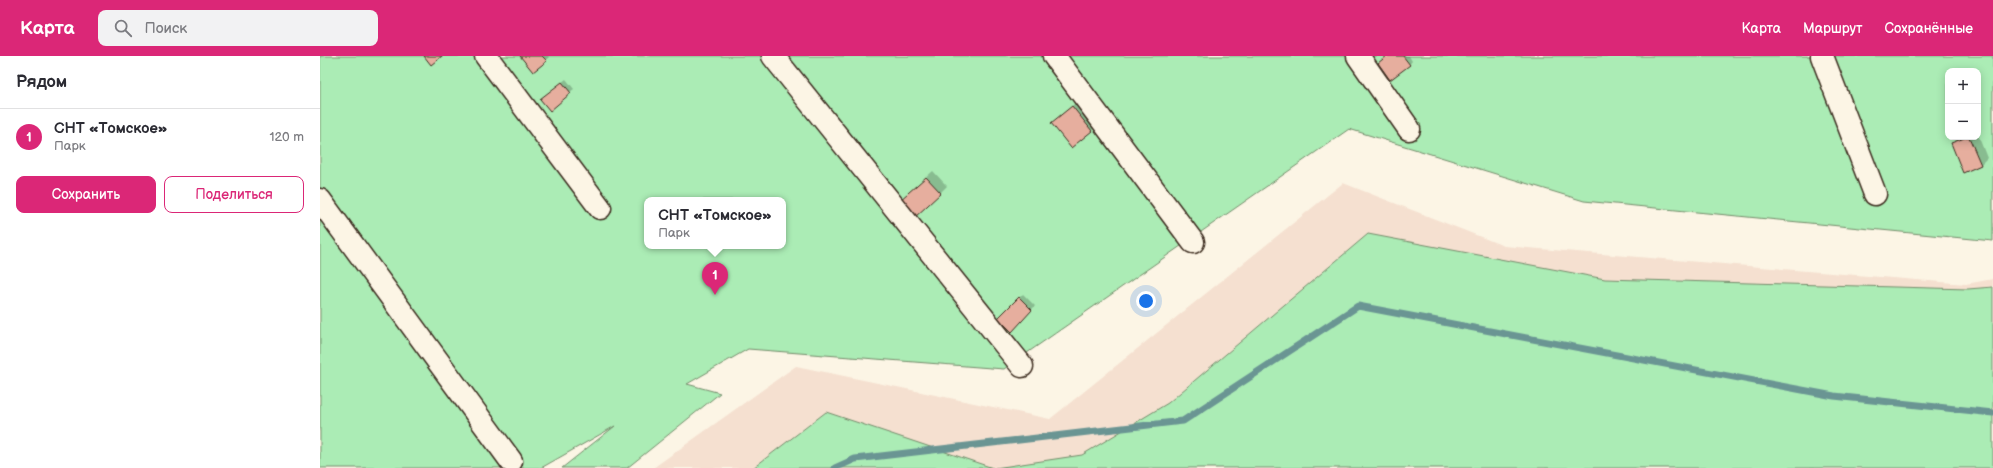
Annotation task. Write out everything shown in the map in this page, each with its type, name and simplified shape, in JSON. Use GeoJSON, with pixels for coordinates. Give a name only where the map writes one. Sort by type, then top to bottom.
{"type":"FeatureCollection","features":[{"type":"Feature","properties":{"kind":"lane"},"geometry":{"type":"LineString","coordinates":[[486,56],[600,208]]}},
{"type":"Feature","properties":{"kind":"lane"},"geometry":{"type":"LineString","coordinates":[[773,56],[1022,366]]}},
{"type":"Feature","properties":{"kind":"lane"},"geometry":{"type":"LineString","coordinates":[[1054,56],[1193,242]]}},
{"type":"Feature","properties":{"kind":"lane"},"geometry":{"type":"LineString","coordinates":[[1358,56],[1409,129]]}},
{"type":"Feature","properties":{"kind":"lane"},"geometry":{"type":"LineString","coordinates":[[1822,56],[1874,194]]}},
{"type":"Feature","properties":{"kind":"lane"},"geometry":{"type":"LineString","coordinates":[[320,200],[511,461]]}},
{"type":"Feature","properties":{"kind":"shaded area"},"geometry":{"type":"Polygon","coordinates":[[[1343,183],[1504,246],[1966,284],[1993,279],[1993,468],[653,468],[796,366],[1050,419],[1343,183]]]}},
{"type":"Feature","properties":{"kind":"green space"},"geometry":{"type":"Polygon","coordinates":[[[320,56],[1993,56],[1993,241],[1584,201],[1349,129],[1004,369],[748,349],[687,384],[720,393],[627,468],[562,468],[615,426],[541,468],[320,468],[320,56]]]}},
{"type":"Feature","properties":{"kind":"green space"},"geometry":{"type":"Polygon","coordinates":[[[1368,234],[1605,279],[1968,289],[1993,287],[1993,468],[995,468],[1082,455],[1168,403],[1368,234]]]}},
{"type":"Feature","properties":{"kind":"green space"},"geometry":{"type":"Polygon","coordinates":[[[826,412],[993,468],[753,468],[826,412]]]}},
{"type":"Feature","properties":{"kind":"building"},"geometry":{"type":"Polygon","coordinates":[[[424,56],[442,56],[431,65],[424,56]]]}},
{"type":"Feature","properties":{"kind":"building"},"geometry":{"type":"Polygon","coordinates":[[[520,56],[542,56],[547,61],[533,72],[520,56]]]}},
{"type":"Feature","properties":{"kind":"building"},"geometry":{"type":"Polygon","coordinates":[[[1387,56],[1403,56],[1410,65],[1390,80],[1378,63],[1387,56]]]}},
{"type":"Feature","properties":{"kind":"building"},"geometry":{"type":"Polygon","coordinates":[[[562,82],[571,93],[550,111],[540,99],[562,82]]]}},
{"type":"Feature","properties":{"kind":"building"},"geometry":{"type":"Polygon","coordinates":[[[1072,106],[1092,131],[1071,148],[1051,123],[1072,106]]]}},
{"type":"Feature","properties":{"kind":"building"},"geometry":{"type":"Polygon","coordinates":[[[1959,140],[1970,140],[1981,165],[1963,173],[1951,143],[1959,140]]]}},
{"type":"Feature","properties":{"kind":"building"},"geometry":{"type":"Polygon","coordinates":[[[926,177],[941,193],[914,218],[899,201],[926,177]]]}},
{"type":"Feature","properties":{"kind":"building"},"geometry":{"type":"Polygon","coordinates":[[[1019,297],[1032,310],[1012,332],[998,318],[1019,297]]]}},
{"type":"Feature","properties":{"kind":"waterway"},"geometry":{"type":"LineString","coordinates":[[835,468],[855,459],[1183,421],[1358,306],[1834,396],[1993,413]]}},
{"type":"Feature","properties":{"kind":"place","name":"СНТ «Томское»"},"geometry":{"type":"Point","coordinates":[715,295]}}]}
